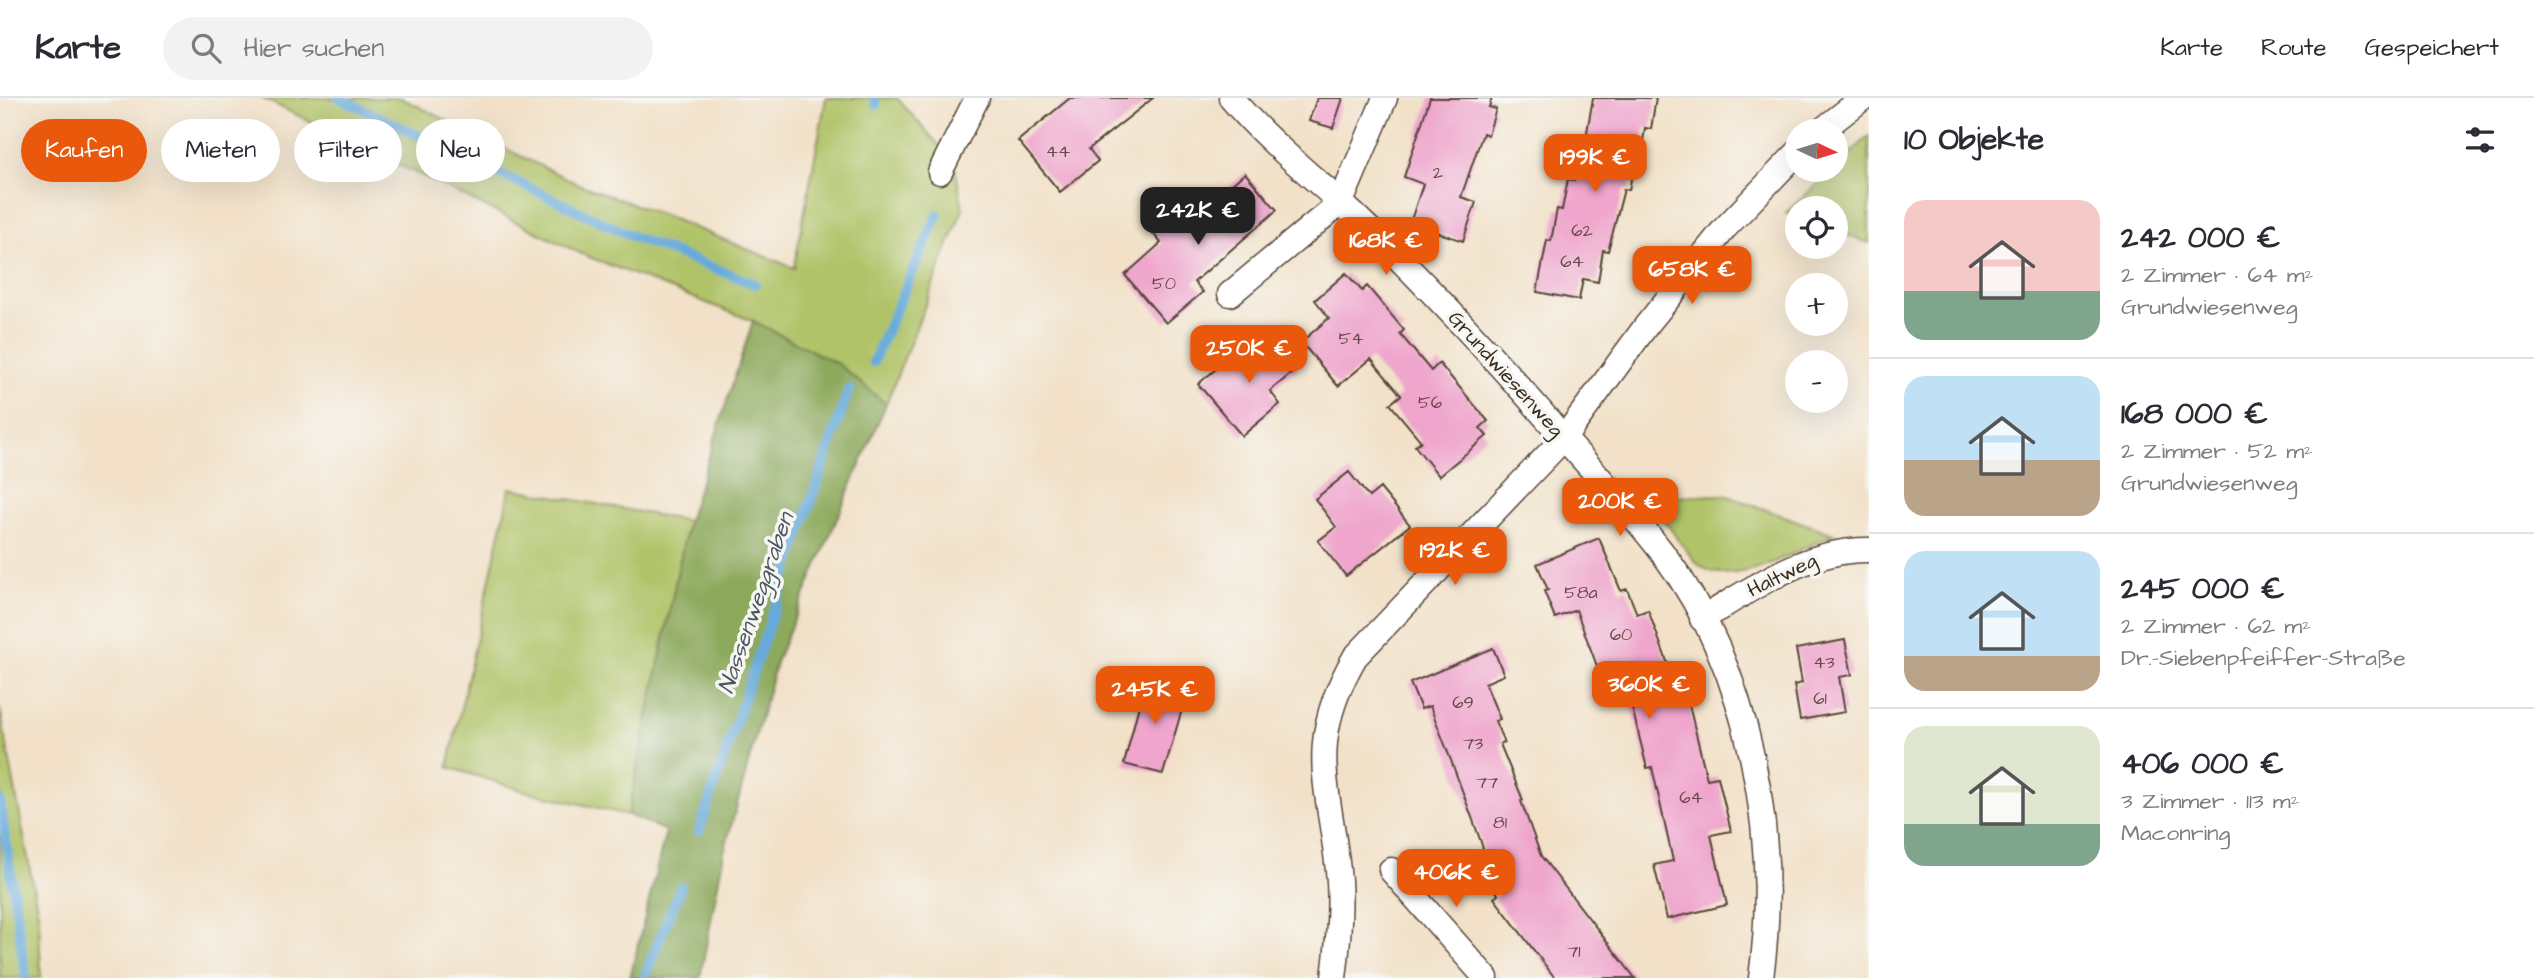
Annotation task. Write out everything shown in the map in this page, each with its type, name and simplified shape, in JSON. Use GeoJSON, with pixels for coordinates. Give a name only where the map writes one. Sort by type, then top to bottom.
{"type":"FeatureCollection","features":[{"type":"Feature","properties":{"kind":"street"},"geometry":{"type":"LineString","coordinates":[[940,172],[977,98]]}},
{"type":"Feature","properties":{"kind":"street","name":"Grundwiesenweg"},"geometry":{"type":"LineString","coordinates":[[1231,98],[1283,152],[1341,202],[1415,274],[1564,438],[1666,558],[1702,619],[1730,682],[1746,730],[1759,790],[1766,885],[1760,978]]}},
{"type":"Feature","properties":{"kind":"street"},"geometry":{"type":"LineString","coordinates":[[1230,294],[1341,202],[1385,98]]}},
{"type":"Feature","properties":{"kind":"street"},"geometry":{"type":"LineString","coordinates":[[1836,119],[1863,98]]}},
{"type":"Feature","properties":{"kind":"street"},"geometry":{"type":"LineString","coordinates":[[1334,978],[1339,929],[1339,884],[1323,772],[1325,725],[1336,689],[1355,657],[1564,438],[1646,326],[1725,228],[1785,166]]}},
{"type":"Feature","properties":{"kind":"street","name":"Haltweg"},"geometry":{"type":"LineString","coordinates":[[1702,619],[1765,580],[1802,563],[1831,553],[1869,550]]}},
{"type":"Feature","properties":{"kind":"street"},"geometry":{"type":"LineString","coordinates":[[1391,870],[1486,978]]}},
{"type":"Feature","properties":{"kind":"green space"},"geometry":{"type":"Polygon","coordinates":[[[262,98],[401,98],[444,119],[416,119],[416,173],[402,166],[402,119],[305,119],[262,98]]]}},
{"type":"Feature","properties":{"kind":"green space"},"geometry":{"type":"Polygon","coordinates":[[[826,98],[897,98],[954,162],[963,209],[886,404],[838,364],[753,321],[584,255],[434,182],[505,182],[505,149],[578,184],[794,268],[826,98]]]}},
{"type":"Feature","properties":{"kind":"green space"},"geometry":{"type":"Polygon","coordinates":[[[1869,136],[1869,243],[1848,235],[1848,196],[1804,196],[1819,182],[1848,182],[1848,155],[1869,136]]]}},
{"type":"Feature","properties":{"kind":"green space"},"geometry":{"type":"Polygon","coordinates":[[[753,321],[838,364],[886,404],[777,659],[724,852],[700,978],[630,978],[666,831],[628,815],[688,521],[753,321]]]}},
{"type":"Feature","properties":{"kind":"green space"},"geometry":{"type":"Polygon","coordinates":[[[510,488],[688,521],[628,815],[525,791],[448,767],[510,488]]]}},
{"type":"Feature","properties":{"kind":"green space"},"geometry":{"type":"Polygon","coordinates":[[[1725,495],[1834,534],[1785,558],[1746,571],[1727,574],[1710,571],[1690,556],[1648,497],[1725,495]]]}},
{"type":"Feature","properties":{"kind":"green space"},"geometry":{"type":"Polygon","coordinates":[[[0,708],[39,918],[41,978],[0,978],[0,708]]]}},
{"type":"Feature","properties":{"kind":"building"},"geometry":{"type":"Polygon","coordinates":[[[1070,98],[1153,98],[1089,149],[1098,161],[1060,192],[1018,141],[1070,98]]]}},
{"type":"Feature","properties":{"kind":"building"},"geometry":{"type":"Polygon","coordinates":[[[1317,98],[1343,98],[1333,128],[1309,121],[1317,98]]]}},
{"type":"Feature","properties":{"kind":"building"},"geometry":{"type":"Polygon","coordinates":[[[1430,98],[1492,98],[1489,107],[1496,109],[1488,135],[1483,133],[1461,197],[1476,202],[1463,241],[1410,223],[1423,184],[1404,177],[1430,98]]]}},
{"type":"Feature","properties":{"kind":"building"},"geometry":{"type":"Polygon","coordinates":[[[1593,98],[1656,98],[1651,129],[1645,128],[1640,160],[1635,159],[1629,190],[1624,189],[1608,251],[1603,250],[1598,282],[1583,279],[1579,300],[1537,292],[1547,240],[1551,241],[1557,209],[1562,210],[1568,179],[1574,180],[1580,148],[1584,149],[1593,98]]]}},
{"type":"Feature","properties":{"kind":"building"},"geometry":{"type":"Polygon","coordinates":[[[1245,173],[1277,210],[1194,282],[1203,292],[1166,323],[1125,275],[1161,243],[1151,231],[1170,215],[1181,228],[1245,173]]]}},
{"type":"Feature","properties":{"kind":"building"},"geometry":{"type":"Polygon","coordinates":[[[1346,273],[1362,291],[1367,286],[1404,330],[1400,334],[1431,371],[1439,363],[1488,421],[1480,428],[1487,436],[1439,476],[1415,446],[1421,441],[1390,404],[1401,395],[1371,359],[1338,386],[1301,342],[1329,318],[1315,300],[1346,273]]]}},
{"type":"Feature","properties":{"kind":"building"},"geometry":{"type":"Polygon","coordinates":[[[1274,339],[1298,368],[1270,391],[1280,404],[1242,436],[1198,384],[1240,349],[1249,360],[1274,339]]]}},
{"type":"Feature","properties":{"kind":"building"},"geometry":{"type":"Polygon","coordinates":[[[1349,472],[1369,497],[1380,488],[1410,525],[1346,576],[1318,541],[1336,527],[1315,499],[1349,472]]]}},
{"type":"Feature","properties":{"kind":"building"},"geometry":{"type":"Polygon","coordinates":[[[1599,538],[1621,591],[1627,589],[1637,614],[1648,610],[1676,686],[1684,684],[1707,779],[1718,777],[1731,831],[1711,835],[1727,905],[1667,919],[1654,865],[1673,861],[1652,767],[1647,768],[1624,675],[1603,682],[1576,610],[1555,618],[1544,591],[1548,590],[1537,564],[1599,538]]]}},
{"type":"Feature","properties":{"kind":"building"},"geometry":{"type":"Polygon","coordinates":[[[1845,640],[1852,675],[1839,677],[1845,712],[1800,720],[1794,685],[1802,683],[1796,649],[1845,640]]]}},
{"type":"Feature","properties":{"kind":"building"},"geometry":{"type":"Polygon","coordinates":[[[1493,648],[1504,675],[1485,683],[1500,719],[1495,721],[1504,742],[1500,744],[1523,800],[1521,801],[1541,856],[1635,978],[1555,978],[1494,898],[1498,895],[1484,861],[1486,860],[1481,842],[1430,706],[1421,709],[1410,683],[1493,648]]]}},
{"type":"Feature","properties":{"kind":"building"},"geometry":{"type":"Polygon","coordinates":[[[1146,678],[1188,689],[1163,774],[1124,764],[1146,678]]]}},
{"type":"Feature","properties":{"kind":"waterway"},"geometry":{"type":"LineString","coordinates":[[339,98],[636,238],[755,284]]}},
{"type":"Feature","properties":{"kind":"waterway","name":"Nassenweggraben"},"geometry":{"type":"LineString","coordinates":[[874,98],[876,105]]}},
{"type":"Feature","properties":{"kind":"waterway","name":"Nassenweggraben"},"geometry":{"type":"LineString","coordinates":[[873,362],[938,214]]}},
{"type":"Feature","properties":{"kind":"waterway","name":"Nassenweggraben"},"geometry":{"type":"LineString","coordinates":[[699,831],[849,389]]}},
{"type":"Feature","properties":{"kind":"waterway"},"geometry":{"type":"LineString","coordinates":[[0,801],[26,978]]}},
{"type":"Feature","properties":{"kind":"waterway","name":"Nassenweggraben"},"geometry":{"type":"LineString","coordinates":[[644,978],[681,887]]}}]}
